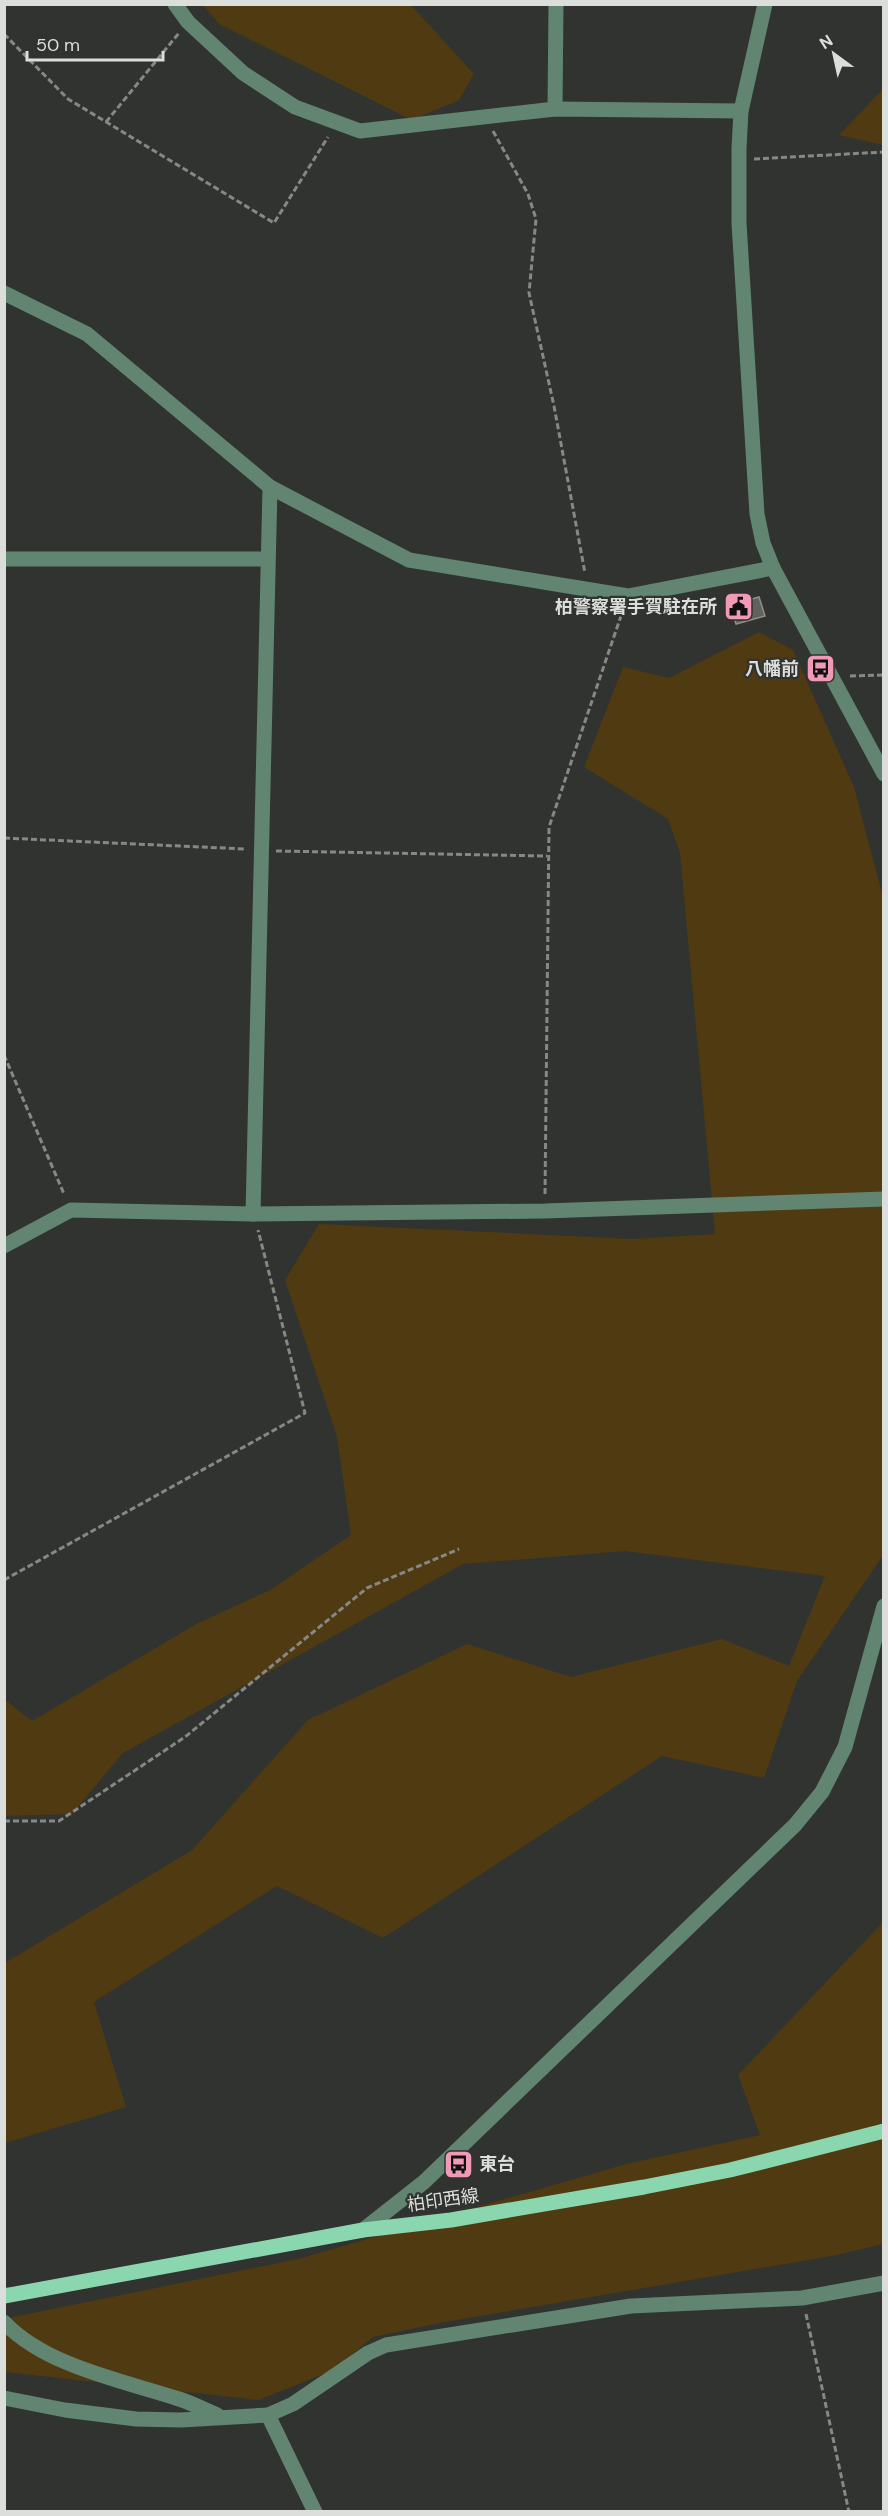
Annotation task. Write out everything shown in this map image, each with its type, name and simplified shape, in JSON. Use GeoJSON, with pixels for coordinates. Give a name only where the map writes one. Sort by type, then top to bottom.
{"type":"FeatureCollection","features":[{"type":"Feature","properties":{"kind":"main road","name":"柏印西線"},"geometry":{"type":"LineString","coordinates":[[4,2296],[363,2230],[451,2220],[644,2187],[730,2170],[884,2131]]}},
{"type":"Feature","properties":{"kind":"street"},"geometry":{"type":"LineString","coordinates":[[175,4],[188,22],[252,79],[295,107],[360,130],[555,109],[741,111]]}},
{"type":"Feature","properties":{"kind":"street"},"geometry":{"type":"LineString","coordinates":[[555,109],[556,4]]}},
{"type":"Feature","properties":{"kind":"street"},"geometry":{"type":"LineString","coordinates":[[765,4],[741,111],[739,160],[739,223],[757,514],[763,543],[773,568],[884,774]]}},
{"type":"Feature","properties":{"kind":"street"},"geometry":{"type":"LineString","coordinates":[[4,293],[87,334],[270,486],[409,560],[628,596],[773,568]]}},
{"type":"Feature","properties":{"kind":"street"},"geometry":{"type":"LineString","coordinates":[[253,1214],[270,486]]}},
{"type":"Feature","properties":{"kind":"street"},"geometry":{"type":"LineString","coordinates":[[4,559],[267,559]]}},
{"type":"Feature","properties":{"kind":"street"},"geometry":{"type":"LineString","coordinates":[[4,1246],[71,1210],[253,1214],[545,1211],[884,1199]]}},
{"type":"Feature","properties":{"kind":"street"},"geometry":{"type":"LineString","coordinates":[[363,2230],[432,2174],[761,1859],[822,1792],[845,1747],[884,1606]]}},
{"type":"Feature","properties":{"kind":"street"},"geometry":{"type":"LineString","coordinates":[[4,2398],[65,2410],[136,2419],[181,2420],[268,2415],[293,2404],[368,2352],[386,2345],[631,2306],[802,2298],[884,2283]]}},
{"type":"Feature","properties":{"kind":"street"},"geometry":{"type":"LineString","coordinates":[[4,2322],[14,2332],[58,2358],[107,2378],[181,2400],[220,2416]]}},
{"type":"Feature","properties":{"kind":"street"},"geometry":{"type":"LineString","coordinates":[[268,2415],[315,2511]]}},
{"type":"Feature","properties":{"kind":"path"},"geometry":{"type":"LineString","coordinates":[[105,122],[188,22]]}},
{"type":"Feature","properties":{"kind":"path"},"geometry":{"type":"LineString","coordinates":[[4,34],[68,99],[274,223],[338,123]]}},
{"type":"Feature","properties":{"kind":"path"},"geometry":{"type":"LineString","coordinates":[[486,118],[528,194],[536,219],[529,293],[554,406],[588,590]]}},
{"type":"Feature","properties":{"kind":"path"},"geometry":{"type":"LineString","coordinates":[[739,160],[884,152]]}},
{"type":"Feature","properties":{"kind":"path"},"geometry":{"type":"LineString","coordinates":[[545,1211],[549,827],[628,596]]}},
{"type":"Feature","properties":{"kind":"path"},"geometry":{"type":"LineString","coordinates":[[833,676],[884,675]]}},
{"type":"Feature","properties":{"kind":"path"},"geometry":{"type":"LineString","coordinates":[[4,1054],[71,1210]]}},
{"type":"Feature","properties":{"kind":"path"},"geometry":{"type":"LineString","coordinates":[[4,1580],[305,1413],[253,1214]]}},
{"type":"Feature","properties":{"kind":"path"},"geometry":{"type":"LineString","coordinates":[[4,1821],[59,1821],[184,1737],[367,1588],[459,1549]]}},
{"type":"Feature","properties":{"kind":"path"},"geometry":{"type":"LineString","coordinates":[[802,2298],[849,2511]]}},
{"type":"Feature","properties":{"kind":"shaded area"},"geometry":{"type":"Polygon","coordinates":[[[203,5],[411,5],[474,74],[459,100],[412,120],[219,24],[203,5]]]}},
{"type":"Feature","properties":{"kind":"shaded area"},"geometry":{"type":"Polygon","coordinates":[[[883,89],[883,145],[839,135],[883,89]]]}},
{"type":"Feature","properties":{"kind":"shaded area"},"geometry":{"type":"Polygon","coordinates":[[[759,632],[793,650],[854,787],[883,897],[884,1554],[797,1681],[764,1778],[662,1756],[383,1938],[277,1886],[94,2002],[126,2107],[5,2143],[5,1963],[192,1850],[308,1720],[467,1644],[571,1677],[722,1639],[789,1666],[825,1576],[625,1551],[463,1564],[123,1753],[72,1814],[5,1816],[4,1699],[32,1721],[198,1623],[270,1590],[351,1535],[337,1436],[285,1280],[319,1224],[633,1239],[715,1234],[680,853],[668,819],[584,767],[623,667],[669,678],[759,632]]]}},
{"type":"Feature","properties":{"kind":"shaded area"},"geometry":{"type":"Polygon","coordinates":[[[883,1922],[883,2244],[832,2256],[445,2322],[373,2337],[333,2370],[259,2400],[5,2372],[5,2322],[13,2317],[298,2259],[626,2164],[760,2135],[738,2075],[883,1922]]]}},
{"type":"Feature","properties":{"kind":"building"},"geometry":{"type":"Polygon","coordinates":[[[759,597],[765,616],[736,624],[730,605],[759,597]]]}},
{"type":"Feature","properties":{"kind":"place","name":"柏警察署手賀駐在所"},"geometry":{"type":"Point","coordinates":[738,607]}},
{"type":"Feature","properties":{"kind":"place","name":"八幡前"},"geometry":{"type":"Point","coordinates":[820,669]}},
{"type":"Feature","properties":{"kind":"place","name":"東台"},"geometry":{"type":"Point","coordinates":[458,2164]}}]}
